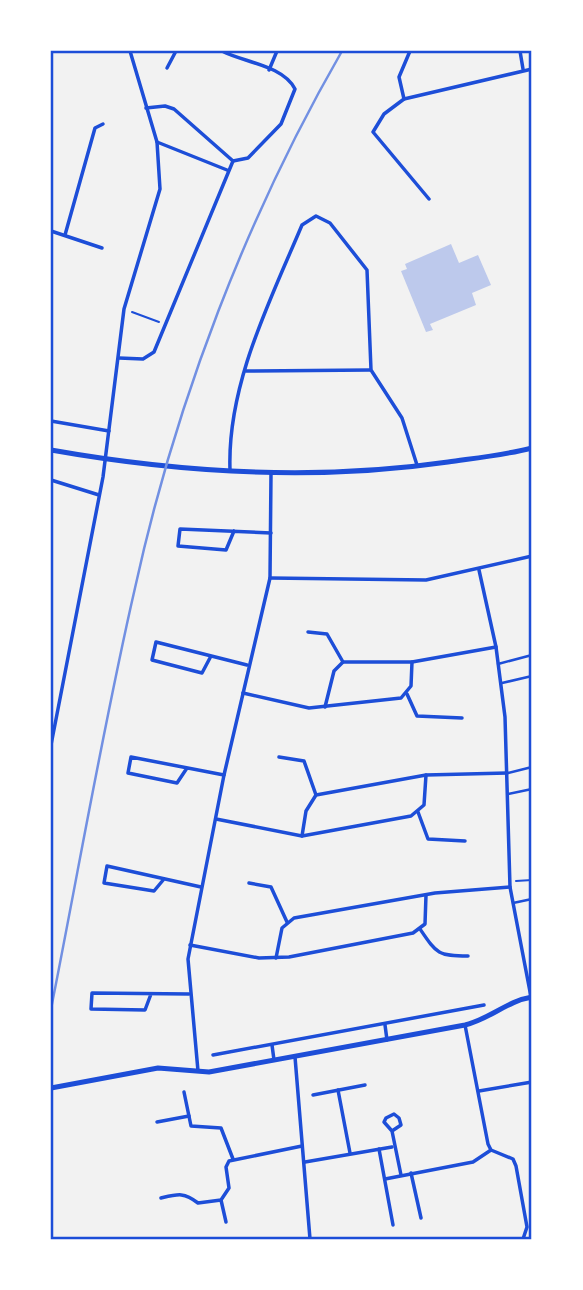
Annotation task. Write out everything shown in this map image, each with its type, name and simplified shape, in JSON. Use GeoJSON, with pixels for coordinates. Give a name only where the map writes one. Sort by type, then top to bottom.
{"type":"FeatureCollection","features":[{"type":"Feature","properties":{"kind":"street"},"geometry":{"type":"LineString","coordinates":[[51,746],[100,496],[124,309],[160,189],[157,142],[130,51]]}},
{"type":"Feature","properties":{"kind":"street"},"geometry":{"type":"LineString","coordinates":[[167,68],[176,51]]}},
{"type":"Feature","properties":{"kind":"street"},"geometry":{"type":"LineString","coordinates":[[197,51],[207,51]]}},
{"type":"Feature","properties":{"kind":"street"},"geometry":{"type":"LineString","coordinates":[[119,358],[149,357],[154,352],[227,170],[233,162],[248,158],[281,124],[295,95],[293,84],[269,69],[222,51]]}},
{"type":"Feature","properties":{"kind":"street"},"geometry":{"type":"LineString","coordinates":[[269,69],[277,51]]}},
{"type":"Feature","properties":{"kind":"street"},"geometry":{"type":"LineString","coordinates":[[404,99],[399,77],[410,51]]}},
{"type":"Feature","properties":{"kind":"street"},"geometry":{"type":"LineString","coordinates":[[520,51],[524,70]]}},
{"type":"Feature","properties":{"kind":"street"},"geometry":{"type":"LineString","coordinates":[[429,199],[373,132],[384,114],[404,99],[532,69]]}},
{"type":"Feature","properties":{"kind":"street"},"geometry":{"type":"LineString","coordinates":[[146,108],[165,106],[174,109],[233,162]]}},
{"type":"Feature","properties":{"kind":"street"},"geometry":{"type":"LineString","coordinates":[[65,235],[88,146],[95,128],[103,124]]}},
{"type":"Feature","properties":{"kind":"street"},"geometry":{"type":"LineString","coordinates":[[157,142],[227,170]]}},
{"type":"Feature","properties":{"kind":"street"},"geometry":{"type":"LineString","coordinates":[[230,470],[232,424],[263,318],[302,225],[317,216],[330,223],[367,270],[371,370],[402,418],[417,467]]}},
{"type":"Feature","properties":{"kind":"street"},"geometry":{"type":"LineString","coordinates":[[51,231],[102,248]]}},
{"type":"Feature","properties":{"kind":"street"},"geometry":{"type":"LineString","coordinates":[[246,371],[371,370]]}},
{"type":"Feature","properties":{"kind":"street"},"geometry":{"type":"LineString","coordinates":[[51,421],[109,431]]}},
{"type":"Feature","properties":{"kind":"street"},"geometry":{"type":"LineString","coordinates":[[51,450],[106,460],[271,474],[417,467],[532,448]]}},
{"type":"Feature","properties":{"kind":"street"},"geometry":{"type":"LineString","coordinates":[[198,1073],[189,994],[190,944],[242,692],[270,578],[271,474]]}},
{"type":"Feature","properties":{"kind":"street"},"geometry":{"type":"LineString","coordinates":[[51,480],[100,496]]}},
{"type":"Feature","properties":{"kind":"street"},"geometry":{"type":"LineString","coordinates":[[234,531],[226,550],[178,546],[180,529],[234,531],[272,533]]}},
{"type":"Feature","properties":{"kind":"street"},"geometry":{"type":"LineString","coordinates":[[270,578],[401,582],[479,570],[532,556]]}},
{"type":"Feature","properties":{"kind":"street"},"geometry":{"type":"LineString","coordinates":[[51,1088],[158,1068],[198,1073],[387,1040],[465,1025],[484,1019],[508,1003],[532,998],[510,887],[507,773],[500,684],[496,647],[479,570]]}},
{"type":"Feature","properties":{"kind":"street"},"geometry":{"type":"LineString","coordinates":[[308,632],[327,634],[343,662]]}},
{"type":"Feature","properties":{"kind":"street"},"geometry":{"type":"LineString","coordinates":[[211,656],[202,673],[152,660],[156,642],[248,665]]}},
{"type":"Feature","properties":{"kind":"street"},"geometry":{"type":"LineString","coordinates":[[325,707],[334,671],[343,662],[412,662],[496,647]]}},
{"type":"Feature","properties":{"kind":"street"},"geometry":{"type":"LineString","coordinates":[[498,664],[532,655]]}},
{"type":"Feature","properties":{"kind":"street"},"geometry":{"type":"LineString","coordinates":[[242,692],[309,708],[401,698],[411,686],[412,662]]}},
{"type":"Feature","properties":{"kind":"street"},"geometry":{"type":"LineString","coordinates":[[500,684],[532,676]]}},
{"type":"Feature","properties":{"kind":"street"},"geometry":{"type":"LineString","coordinates":[[407,694],[416,716],[462,718]]}},
{"type":"Feature","properties":{"kind":"street"},"geometry":{"type":"LineString","coordinates":[[187,768],[177,783],[128,773],[131,757],[224,775]]}},
{"type":"Feature","properties":{"kind":"street"},"geometry":{"type":"LineString","coordinates":[[279,757],[304,761],[316,795]]}},
{"type":"Feature","properties":{"kind":"street"},"geometry":{"type":"LineString","coordinates":[[302,836],[306,811],[316,795],[426,775],[507,773],[532,767]]}},
{"type":"Feature","properties":{"kind":"street"},"geometry":{"type":"LineString","coordinates":[[216,819],[302,836],[418,812],[424,805],[426,775]]}},
{"type":"Feature","properties":{"kind":"street"},"geometry":{"type":"LineString","coordinates":[[508,794],[532,789]]}},
{"type":"Feature","properties":{"kind":"street"},"geometry":{"type":"LineString","coordinates":[[418,812],[428,839],[465,841]]}},
{"type":"Feature","properties":{"kind":"street"},"geometry":{"type":"LineString","coordinates":[[164,879],[154,891],[104,883],[107,866],[201,887]]}},
{"type":"Feature","properties":{"kind":"street"},"geometry":{"type":"LineString","coordinates":[[249,883],[271,887],[288,922]]}},
{"type":"Feature","properties":{"kind":"street"},"geometry":{"type":"LineString","coordinates":[[276,958],[282,928],[288,922],[426,895],[510,887]]}},
{"type":"Feature","properties":{"kind":"street"},"geometry":{"type":"LineString","coordinates":[[190,944],[259,958],[276,958],[420,929],[427,917],[426,895]]}},
{"type":"Feature","properties":{"kind":"street"},"geometry":{"type":"LineString","coordinates":[[513,903],[532,899]]}},
{"type":"Feature","properties":{"kind":"street"},"geometry":{"type":"LineString","coordinates":[[420,929],[443,956],[468,956]]}},
{"type":"Feature","properties":{"kind":"street"},"geometry":{"type":"LineString","coordinates":[[151,994],[145,1010],[91,1009],[92,993],[189,994]]}},
{"type":"Feature","properties":{"kind":"street"},"geometry":{"type":"LineString","coordinates":[[213,1055],[484,1005]]}},
{"type":"Feature","properties":{"kind":"street"},"geometry":{"type":"LineString","coordinates":[[385,1024],[387,1040]]}},
{"type":"Feature","properties":{"kind":"street"},"geometry":{"type":"LineString","coordinates":[[465,1025],[491,1150]]}},
{"type":"Feature","properties":{"kind":"street"},"geometry":{"type":"LineString","coordinates":[[272,1045],[274,1060]]}},
{"type":"Feature","properties":{"kind":"street"},"geometry":{"type":"LineString","coordinates":[[295,1057],[310,1239]]}},
{"type":"Feature","properties":{"kind":"street"},"geometry":{"type":"LineString","coordinates":[[479,1091],[532,1082]]}},
{"type":"Feature","properties":{"kind":"street"},"geometry":{"type":"LineString","coordinates":[[313,1095],[365,1085]]}},
{"type":"Feature","properties":{"kind":"street"},"geometry":{"type":"LineString","coordinates":[[338,1090],[351,1154]]}},
{"type":"Feature","properties":{"kind":"street"},"geometry":{"type":"LineString","coordinates":[[184,1092],[191,1126],[196,1128],[216,1125],[221,1128],[233,1159]]}},
{"type":"Feature","properties":{"kind":"street"},"geometry":{"type":"LineString","coordinates":[[392,1131],[401,1125],[400,1118],[394,1114],[384,1122],[392,1131],[392,1146],[401,1175]]}},
{"type":"Feature","properties":{"kind":"street"},"geometry":{"type":"LineString","coordinates":[[157,1122],[189,1116]]}},
{"type":"Feature","properties":{"kind":"street"},"geometry":{"type":"LineString","coordinates":[[226,1222],[221,1200],[229,1188],[226,1167],[233,1159],[302,1146]]}},
{"type":"Feature","properties":{"kind":"street"},"geometry":{"type":"LineString","coordinates":[[305,1162],[392,1146]]}},
{"type":"Feature","properties":{"kind":"street"},"geometry":{"type":"LineString","coordinates":[[379,1149],[393,1225]]}},
{"type":"Feature","properties":{"kind":"street"},"geometry":{"type":"LineString","coordinates":[[385,1179],[473,1162],[491,1150]]}},
{"type":"Feature","properties":{"kind":"street"},"geometry":{"type":"LineString","coordinates":[[491,1150],[508,1156],[516,1166],[527,1227],[523,1239]]}},
{"type":"Feature","properties":{"kind":"street"},"geometry":{"type":"LineString","coordinates":[[411,1173],[421,1218]]}},
{"type":"Feature","properties":{"kind":"street"},"geometry":{"type":"LineString","coordinates":[[161,1198],[188,1194],[198,1203],[221,1200]]}},
{"type":"Feature","properties":{"kind":"lane"},"geometry":{"type":"LineString","coordinates":[[531,496],[532,503]]}},
{"type":"Feature","properties":{"kind":"path"},"geometry":{"type":"LineString","coordinates":[[124,309],[164,325]]}},
{"type":"Feature","properties":{"kind":"path"},"geometry":{"type":"LineString","coordinates":[[510,880],[532,880]]}},
{"type":"Feature","properties":{"kind":"building"},"geometry":{"type":"Polygon","coordinates":[[[451,244],[459,263],[478,255],[491,285],[472,293],[476,305],[430,324],[433,330],[426,332],[401,271],[407,269],[405,264],[451,244]]]}},
{"type":"Feature","properties":{"kind":"railway"},"geometry":{"type":"LineString","coordinates":[[51,1009],[123,640],[171,448],[193,379],[246,244],[275,178],[342,51]]}}]}
